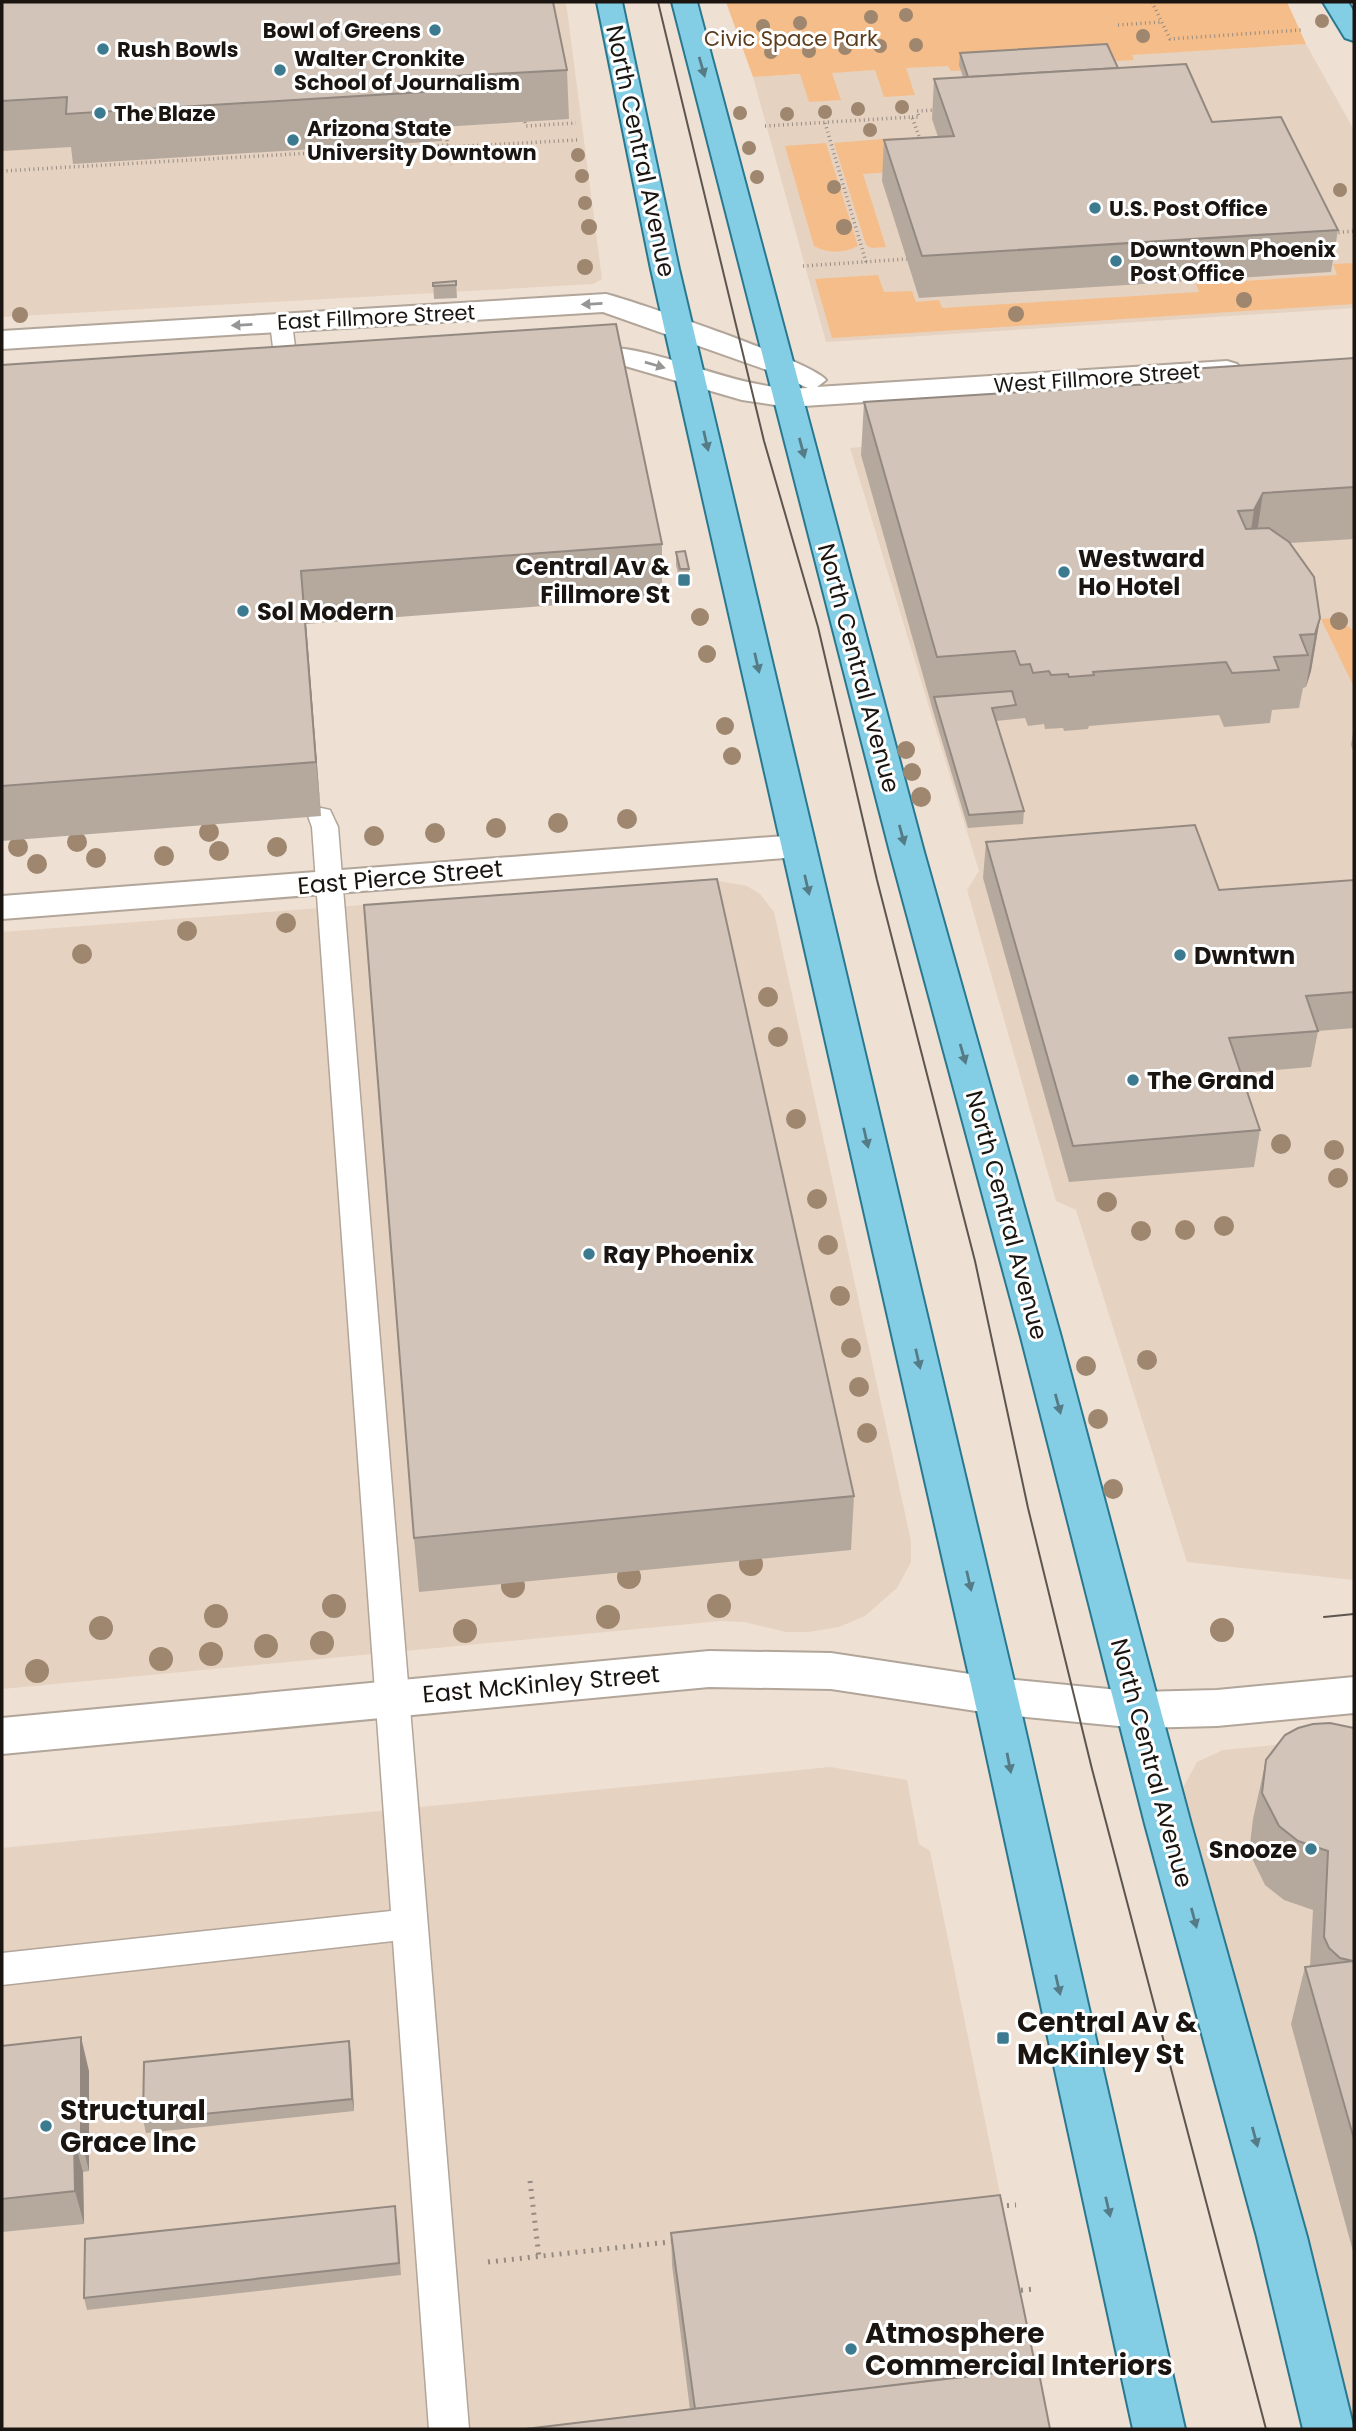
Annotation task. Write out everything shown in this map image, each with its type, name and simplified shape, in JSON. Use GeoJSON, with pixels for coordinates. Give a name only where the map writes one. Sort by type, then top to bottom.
{"type":"FeatureCollection","features":[{"type":"Feature","properties":{"kind":"main road","name":"North Central Avenue"},"geometry":{"type":"LineString","coordinates":[[610,2],[680,331],[996,1696],[1021,1819],[1159,2429]]}},
{"type":"Feature","properties":{"kind":"main road","name":"North Central Avenue"},"geometry":{"type":"LineString","coordinates":[[684,2],[774,386],[907,852],[1041,1338],[1282,2237],[1329,2429]]}},
{"type":"Feature","properties":{"kind":"main road"},"geometry":{"type":"LineString","coordinates":[[1336,2],[1354,33]]}},
{"type":"Feature","properties":{"kind":"main road"},"geometry":{"type":"LineString","coordinates":[[1282,2237],[1309,2429]]}},
{"type":"Feature","properties":{"kind":"street","name":"East Fillmore Street"},"geometry":{"type":"LineString","coordinates":[[2,340],[606,303],[741,352]]}},
{"type":"Feature","properties":{"kind":"street","name":"West Fillmore Street"},"geometry":{"type":"LineString","coordinates":[[741,352],[774,386],[841,395],[1251,368]]}},
{"type":"Feature","properties":{"kind":"street"},"geometry":{"type":"LineString","coordinates":[[547,358],[616,354],[690,375],[774,386]]}},
{"type":"Feature","properties":{"kind":"street","name":"East Pierce Street"},"geometry":{"type":"LineString","coordinates":[[2,908],[798,846]]}},
{"type":"Feature","properties":{"kind":"street","name":"East McKinley Street"},"geometry":{"type":"LineString","coordinates":[[2,1736],[709,1669],[831,1671],[996,1696],[1139,1710],[1217,1708],[1354,1695]]}},
{"type":"Feature","properties":{"kind":"lane"},"geometry":{"type":"LineString","coordinates":[[282,323],[288,379]]}},
{"type":"Feature","properties":{"kind":"lane"},"geometry":{"type":"LineString","coordinates":[[321,816],[325,827],[449,2429]]}},
{"type":"Feature","properties":{"kind":"lane"},"geometry":{"type":"LineString","coordinates":[[2,1969],[410,1924]]}},
{"type":"Feature","properties":{"kind":"path"},"geometry":{"type":"LineString","coordinates":[[1152,2],[1170,39],[1308,30]]}},
{"type":"Feature","properties":{"kind":"path"},"geometry":{"type":"LineString","coordinates":[[1118,25],[1161,22]]}},
{"type":"Feature","properties":{"kind":"path"},"geometry":{"type":"LineString","coordinates":[[761,126],[919,117],[917,111],[945,109]]}},
{"type":"Feature","properties":{"kind":"path"},"geometry":{"type":"LineString","coordinates":[[912,117],[922,146]]}},
{"type":"Feature","properties":{"kind":"path"},"geometry":{"type":"LineString","coordinates":[[525,122],[526,126],[576,123]]}},
{"type":"Feature","properties":{"kind":"path"},"geometry":{"type":"LineString","coordinates":[[825,123],[866,262]]}},
{"type":"Feature","properties":{"kind":"path"},"geometry":{"type":"LineString","coordinates":[[445,127],[451,165]]}},
{"type":"Feature","properties":{"kind":"path"},"geometry":{"type":"LineString","coordinates":[[2,171],[578,140]]}},
{"type":"Feature","properties":{"kind":"path"},"geometry":{"type":"LineString","coordinates":[[1326,233],[1354,231]]}},
{"type":"Feature","properties":{"kind":"path"},"geometry":{"type":"LineString","coordinates":[[799,266],[907,259]]}},
{"type":"Feature","properties":{"kind":"path"},"geometry":{"type":"LineString","coordinates":[[530,2181],[539,2256]]}},
{"type":"Feature","properties":{"kind":"path"},"geometry":{"type":"LineString","coordinates":[[989,2207],[1016,2204]]}},
{"type":"Feature","properties":{"kind":"path"},"geometry":{"type":"LineString","coordinates":[[436,2268],[689,2240]]}},
{"type":"Feature","properties":{"kind":"path"},"geometry":{"type":"LineString","coordinates":[[1008,2291],[1033,2289]]}},
{"type":"Feature","properties":{"kind":"shaded area","name":"Arizona State University Downtown"},"geometry":{"type":"Polygon","coordinates":[[[2,2],[566,2],[602,279],[593,284],[2,317],[2,2]]]}},
{"type":"Feature","properties":{"kind":"shaded area"},"geometry":{"type":"Polygon","coordinates":[[[1306,44],[1354,130],[1354,308],[826,342],[753,77],[1306,44]]]}},
{"type":"Feature","properties":{"kind":"shaded area"},"geometry":{"type":"Polygon","coordinates":[[[1354,406],[1354,1580],[1187,1562],[1076,1210],[1056,1201],[967,890],[979,871],[850,448],[1166,419],[1354,406]]]}},
{"type":"Feature","properties":{"kind":"shaded area"},"geometry":{"type":"Polygon","coordinates":[[[709,879],[747,886],[760,894],[774,912],[911,1541],[911,1562],[897,1588],[865,1616],[839,1627],[809,1632],[786,1632],[744,1622],[721,1621],[2,1689],[2,932],[709,879]]]}},
{"type":"Feature","properties":{"kind":"shaded area"},"geometry":{"type":"Polygon","coordinates":[[[1354,1737],[1354,2429],[1184,1818],[1183,1788],[1197,1762],[1223,1750],[1354,1737]]]}},
{"type":"Feature","properties":{"kind":"shaded area"},"geometry":{"type":"Polygon","coordinates":[[[830,1767],[907,1780],[919,1844],[930,1851],[1048,2429],[2,2429],[2,1848],[830,1767]]]}},
{"type":"Feature","properties":{"kind":"green space","name":"Civic Space Park"},"geometry":{"type":"Polygon","coordinates":[[[726,2],[1287,2],[1306,44],[1132,55],[1134,60],[951,71],[948,66],[906,68],[915,95],[884,97],[875,70],[832,73],[841,100],[809,102],[800,74],[753,77],[726,2]]]}},
{"type":"Feature","properties":{"kind":"green space"},"geometry":{"type":"Polygon","coordinates":[[[894,138],[905,171],[863,174],[886,247],[872,248],[866,245],[834,143],[894,138]]]}},
{"type":"Feature","properties":{"kind":"green space"},"geometry":{"type":"Polygon","coordinates":[[[826,143],[858,246],[842,251],[830,251],[814,246],[785,146],[826,143]]]}},
{"type":"Feature","properties":{"kind":"green space"},"geometry":{"type":"Polygon","coordinates":[[[1354,263],[1354,304],[832,338],[815,279],[878,275],[884,292],[912,291],[916,302],[939,300],[942,308],[1199,292],[1196,284],[1337,275],[1333,264],[1354,263]]]}},
{"type":"Feature","properties":{"kind":"green space"},"geometry":{"type":"Polygon","coordinates":[[[1336,618],[1354,631],[1354,687],[1321,619],[1336,618]]]}},
{"type":"Feature","properties":{"kind":"building","name":"Walter Cronkite School of Journalism"},"geometry":{"type":"Polygon","coordinates":[[[2,2],[553,2],[567,70],[437,77],[439,91],[66,114],[67,97],[2,101],[2,2]]]}},
{"type":"Feature","properties":{"kind":"building"},"geometry":{"type":"Polygon","coordinates":[[[1107,44],[1118,68],[968,77],[960,53],[1107,44]]]}},
{"type":"Feature","properties":{"kind":"building","name":"U.S. Post Office"},"geometry":{"type":"Polygon","coordinates":[[[1186,64],[1212,122],[1281,117],[1338,230],[922,256],[884,140],[954,136],[934,79],[1186,64]]]}},
{"type":"Feature","properties":{"kind":"building"},"geometry":{"type":"Polygon","coordinates":[[[456,281],[456,285],[433,286],[433,283],[456,281]]]}},
{"type":"Feature","properties":{"kind":"building","name":"Sol Modern"},"geometry":{"type":"Polygon","coordinates":[[[616,324],[662,544],[301,571],[316,762],[2,786],[2,365],[616,324]]]}},
{"type":"Feature","properties":{"kind":"building","name":"Westward Ho Hotel"},"geometry":{"type":"Polygon","coordinates":[[[1354,358],[1354,487],[1263,493],[1254,510],[1238,511],[1246,529],[1269,528],[1289,542],[1314,577],[1320,618],[1315,634],[1300,635],[1308,655],[1274,657],[1279,670],[1232,673],[1226,662],[1093,672],[1094,675],[1069,677],[1068,674],[1051,675],[1049,671],[1033,673],[1030,664],[1020,665],[1015,651],[937,657],[864,402],[1182,382],[1176,370],[1354,358]]]}},
{"type":"Feature","properties":{"kind":"building"},"geometry":{"type":"Polygon","coordinates":[[[685,551],[689,569],[680,569],[676,552],[685,551]]]}},
{"type":"Feature","properties":{"kind":"building"},"geometry":{"type":"Polygon","coordinates":[[[1012,691],[1016,705],[992,708],[1024,811],[969,815],[934,697],[1012,691]]]}},
{"type":"Feature","properties":{"kind":"building"},"geometry":{"type":"Polygon","coordinates":[[[1195,825],[1219,890],[1354,880],[1354,992],[1306,996],[1318,1031],[1229,1038],[1260,1130],[1073,1146],[986,842],[1195,825]]]}},
{"type":"Feature","properties":{"kind":"building","name":"Ray Phoenix"},"geometry":{"type":"Polygon","coordinates":[[[717,879],[854,1496],[414,1538],[364,905],[717,879]]]}},
{"type":"Feature","properties":{"kind":"building"},"geometry":{"type":"Polygon","coordinates":[[[1330,1723],[1354,1728],[1354,2139],[1305,1967],[1353,1961],[1340,1958],[1329,1948],[1324,1937],[1328,1851],[1298,1841],[1279,1826],[1262,1793],[1266,1760],[1285,1735],[1313,1724],[1330,1723]]]}},
{"type":"Feature","properties":{"kind":"building","name":"Structural Grace Inc"},"geometry":{"type":"Polygon","coordinates":[[[81,2037],[81,2138],[74,2139],[75,2191],[2,2199],[2,2046],[81,2037]]]}},
{"type":"Feature","properties":{"kind":"building"},"geometry":{"type":"Polygon","coordinates":[[[349,2041],[352,2099],[143,2120],[144,2062],[349,2041]]]}},
{"type":"Feature","properties":{"kind":"building","name":"Atmosphere Commercial Interiors"},"geometry":{"type":"Polygon","coordinates":[[[1000,2195],[1036,2369],[695,2409],[671,2233],[1000,2195]]]}},
{"type":"Feature","properties":{"kind":"building"},"geometry":{"type":"Polygon","coordinates":[[[395,2206],[399,2263],[84,2298],[85,2239],[395,2206]]]}},
{"type":"Feature","properties":{"kind":"building"},"geometry":{"type":"Polygon","coordinates":[[[1038,2368],[1050,2429],[525,2429],[1038,2368]]]}},
{"type":"Feature","properties":{"kind":"tram line"},"geometry":{"type":"LineString","coordinates":[[658,2],[764,441],[818,627],[877,880],[975,1261],[1028,1508],[1092,1769],[1266,2429]]}},
{"type":"Feature","properties":{"kind":"tram line"},"geometry":{"type":"LineString","coordinates":[[1324,1617],[1354,1614]]}},
{"type":"Feature","properties":{"kind":"place","name":"Bowl of Greens"},"geometry":{"type":"Point","coordinates":[435,30]}},
{"type":"Feature","properties":{"kind":"place","name":"Rush Bowls"},"geometry":{"type":"Point","coordinates":[103,49]}},
{"type":"Feature","properties":{"kind":"place","name":"Walter Cronkite School of Journalism"},"geometry":{"type":"Point","coordinates":[280,70]}},
{"type":"Feature","properties":{"kind":"place","name":"The Blaze"},"geometry":{"type":"Point","coordinates":[100,113]}},
{"type":"Feature","properties":{"kind":"place","name":"Arizona State University Downtown"},"geometry":{"type":"Point","coordinates":[293,140]}},
{"type":"Feature","properties":{"kind":"place","name":"U.S. Post Office"},"geometry":{"type":"Point","coordinates":[1095,208]}},
{"type":"Feature","properties":{"kind":"place","name":"Downtown Phoenix Post Office"},"geometry":{"type":"Point","coordinates":[1116,261]}},
{"type":"Feature","properties":{"kind":"place","name":"Westward Ho Hotel"},"geometry":{"type":"Point","coordinates":[1064,572]}},
{"type":"Feature","properties":{"kind":"place","name":"Central Av & Fillmore St"},"geometry":{"type":"Point","coordinates":[684,580]}},
{"type":"Feature","properties":{"kind":"place","name":"Sol Modern"},"geometry":{"type":"Point","coordinates":[243,611]}},
{"type":"Feature","properties":{"kind":"place","name":"Dwntwn"},"geometry":{"type":"Point","coordinates":[1180,955]}},
{"type":"Feature","properties":{"kind":"place","name":"The Grand"},"geometry":{"type":"Point","coordinates":[1133,1080]}},
{"type":"Feature","properties":{"kind":"place","name":"Ray Phoenix"},"geometry":{"type":"Point","coordinates":[589,1254]}},
{"type":"Feature","properties":{"kind":"place","name":"Snooze"},"geometry":{"type":"Point","coordinates":[1311,1849]}},
{"type":"Feature","properties":{"kind":"place","name":"Central Av & McKinley St"},"geometry":{"type":"Point","coordinates":[1003,2038]}},
{"type":"Feature","properties":{"kind":"place","name":"Structural Grace Inc"},"geometry":{"type":"Point","coordinates":[46,2126]}},
{"type":"Feature","properties":{"kind":"place","name":"Atmosphere Commercial Interiors"},"geometry":{"type":"Point","coordinates":[851,2349]}}]}
